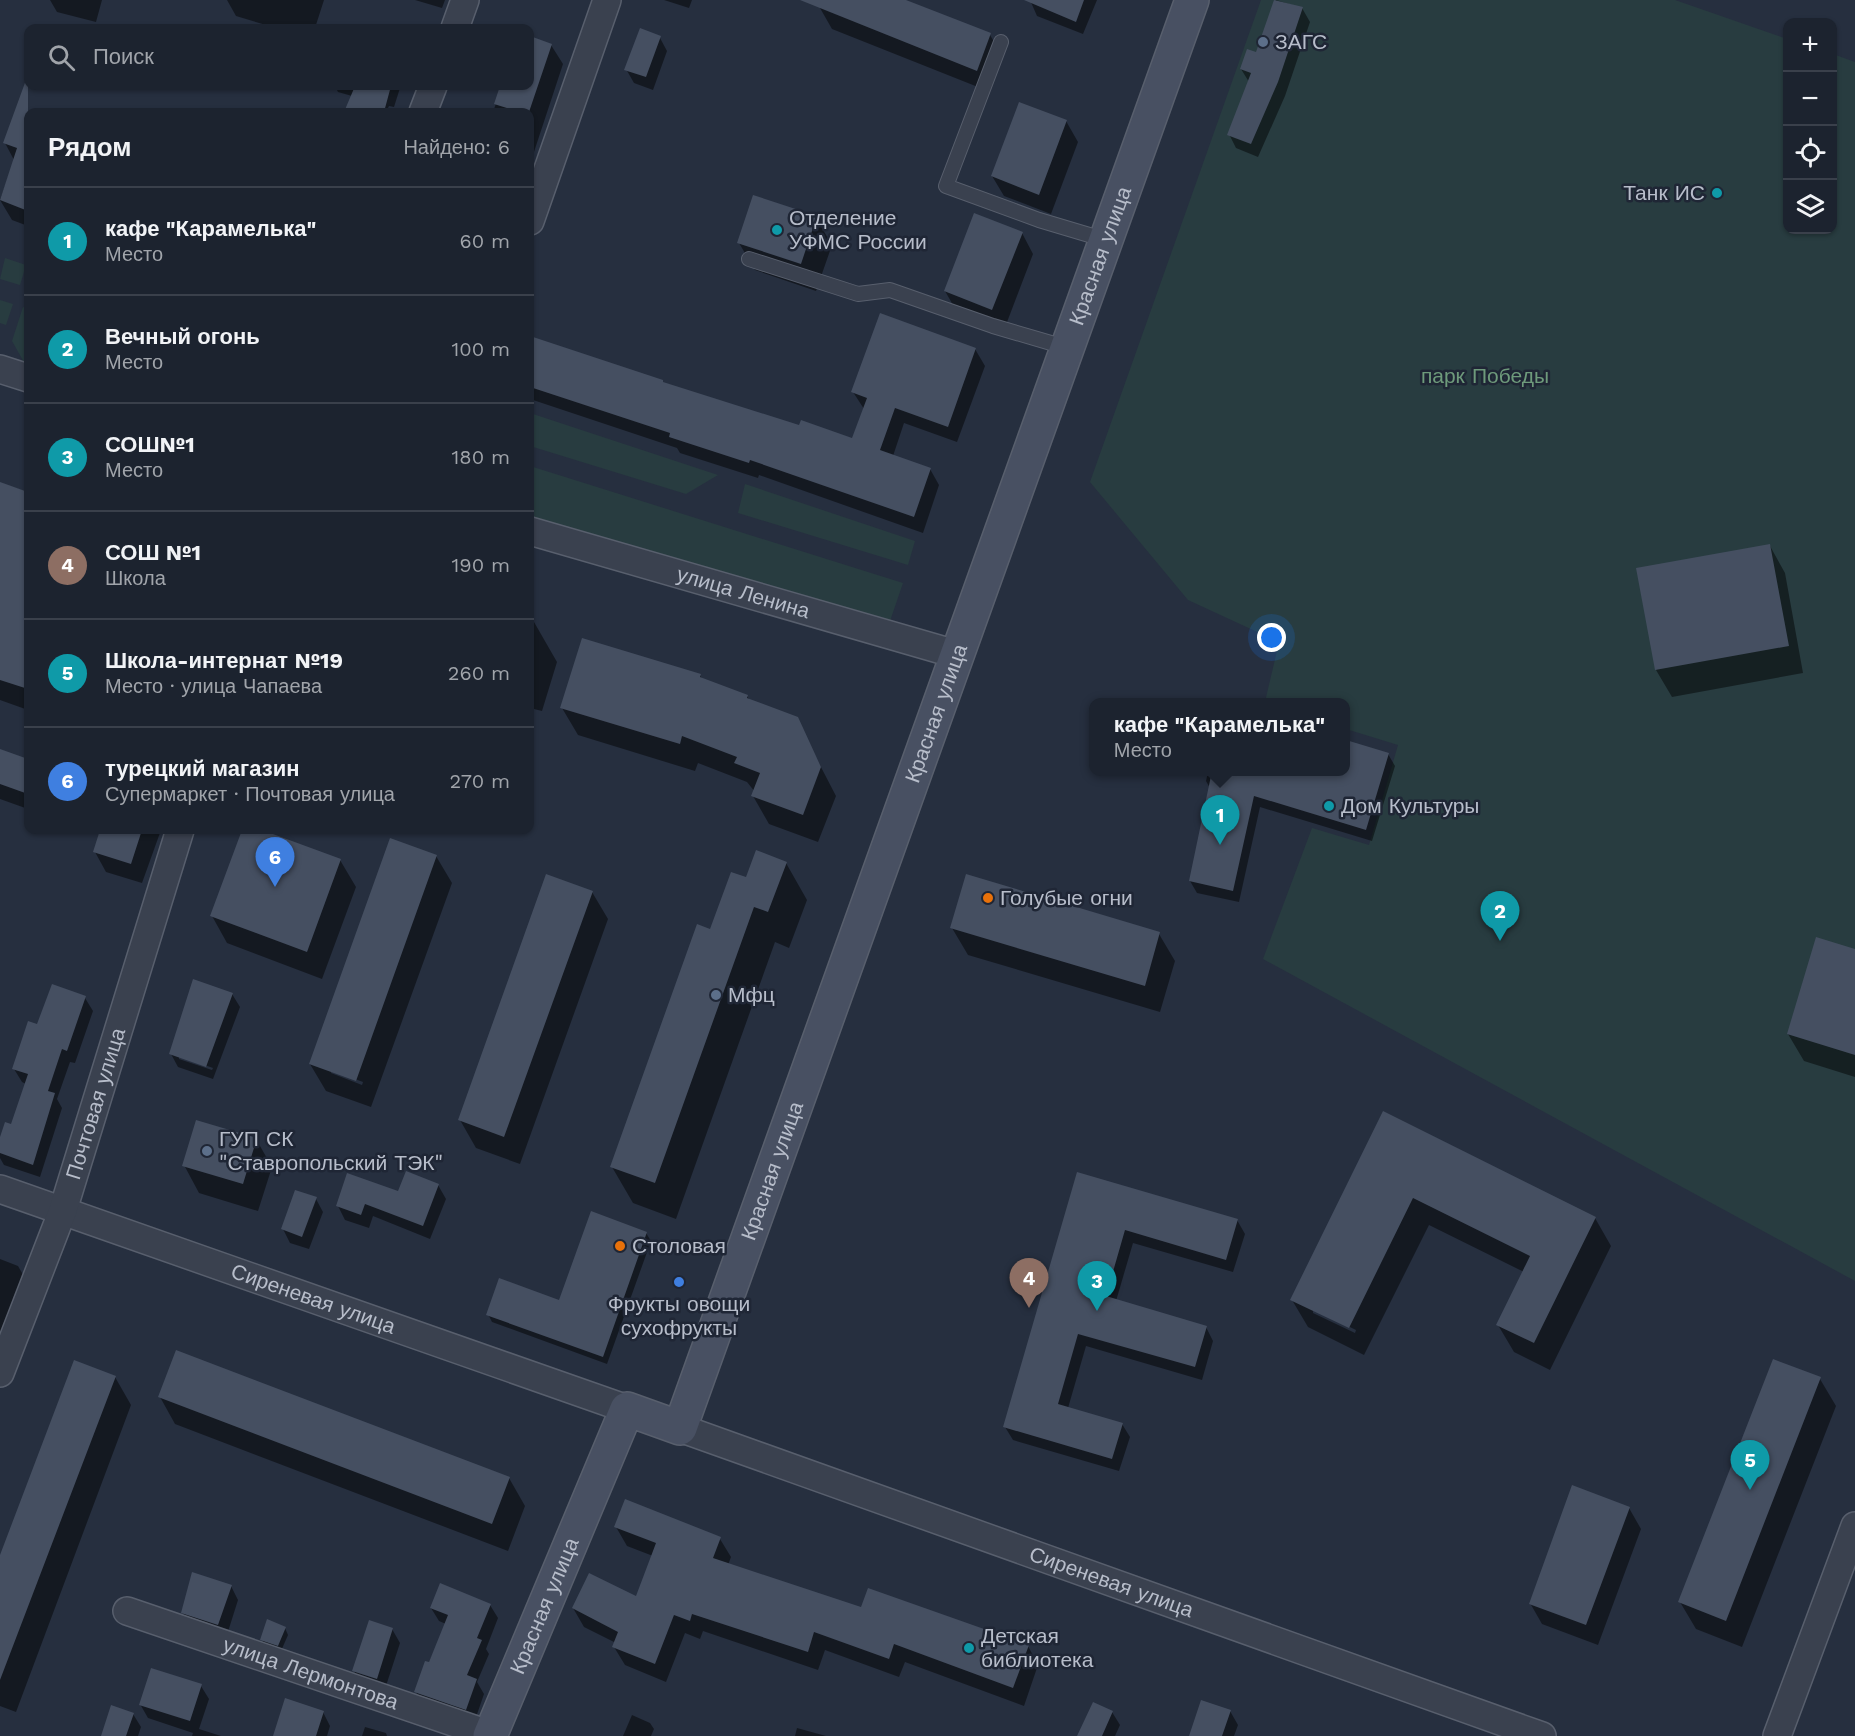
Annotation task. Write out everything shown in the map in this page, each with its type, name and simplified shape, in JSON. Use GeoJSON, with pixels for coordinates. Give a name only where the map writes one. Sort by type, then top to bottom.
{"type":"FeatureCollection","features":[{"type":"Feature","properties":{"kind":"street"},"geometry":{"type":"LineString","coordinates":[[456,24],[465,0]]}},
{"type":"Feature","properties":{"kind":"street"},"geometry":{"type":"LineString","coordinates":[[534,210],[607,0]]}},
{"type":"Feature","properties":{"kind":"street","name":"Красная улица"},"geometry":{"type":"LineString","coordinates":[[680,1428],[1192,0]]}},
{"type":"Feature","properties":{"kind":"street"},"geometry":{"type":"LineString","coordinates":[[425,108],[431,90]]}},
{"type":"Feature","properties":{"kind":"street"},"geometry":{"type":"LineString","coordinates":[[0,369],[24,377]]}},
{"type":"Feature","properties":{"kind":"street","name":"улица Ленина"},"geometry":{"type":"LineString","coordinates":[[534,532],[958,654]]}},
{"type":"Feature","properties":{"kind":"street","name":"Почтовая улица"},"geometry":{"type":"LineString","coordinates":[[0,1373],[63,1210],[179,834]]}},
{"type":"Feature","properties":{"kind":"street","name":"Сиреневая улица"},"geometry":{"type":"LineString","coordinates":[[0,1189],[627,1409]]}},
{"type":"Feature","properties":{"kind":"street"},"geometry":{"type":"LineString","coordinates":[[627,1409],[680,1428]]}},
{"type":"Feature","properties":{"kind":"street","name":"Красная улица"},"geometry":{"type":"LineString","coordinates":[[491,1736],[627,1409]]}},
{"type":"Feature","properties":{"kind":"street","name":"Сиреневая улица"},"geometry":{"type":"LineString","coordinates":[[680,1428],[1542,1736]]}},
{"type":"Feature","properties":{"kind":"street"},"geometry":{"type":"LineString","coordinates":[[1777,1736],[1855,1526]]}},
{"type":"Feature","properties":{"kind":"street","name":"улица Лермонтова"},"geometry":{"type":"LineString","coordinates":[[127,1611],[491,1736]]}},
{"type":"Feature","properties":{"kind":"lane"},"geometry":{"type":"LineString","coordinates":[[1001,42],[946,186],[1039,220],[1106,240]]}},
{"type":"Feature","properties":{"kind":"lane"},"geometry":{"type":"LineString","coordinates":[[749,259],[858,294],[890,290],[993,326],[1068,348]]}},
{"type":"Feature","properties":{"kind":"green space","name":"парк Победы"},"geometry":{"type":"Polygon","coordinates":[[[1261,0],[1675,0],[1783,38],[1783,234],[1837,234],[1837,55],[1855,62],[1855,1281],[1263,959],[1312,828],[1369,845],[1398,745],[1350,730],[1350,698],[1266,698],[1279,642],[1188,600],[1090,482],[1261,0]]]}},
{"type":"Feature","properties":{"kind":"green space"},"geometry":{"type":"Polygon","coordinates":[[[5,258],[24,264],[20,285],[0,279],[5,258]]]}},
{"type":"Feature","properties":{"kind":"green space"},"geometry":{"type":"Polygon","coordinates":[[[0,300],[13,304],[6,325],[0,323],[0,300]]]}},
{"type":"Feature","properties":{"kind":"green space"},"geometry":{"type":"Polygon","coordinates":[[[23,307],[24,362],[12,341],[23,307]]]}},
{"type":"Feature","properties":{"kind":"green space"},"geometry":{"type":"Polygon","coordinates":[[[534,414],[718,475],[686,494],[534,447],[534,414]]]}},
{"type":"Feature","properties":{"kind":"green space"},"geometry":{"type":"Polygon","coordinates":[[[534,467],[903,583],[889,624],[534,520],[534,467]]]}},
{"type":"Feature","properties":{"kind":"green space"},"geometry":{"type":"Polygon","coordinates":[[[745,484],[915,541],[908,565],[738,513],[745,484]]]}},
{"type":"Feature","properties":{"kind":"building"},"geometry":{"type":"Polygon","coordinates":[[[800,0],[906,0],[991,33],[977,71],[800,0]]]}},
{"type":"Feature","properties":{"kind":"building"},"geometry":{"type":"Polygon","coordinates":[[[1024,0],[1084,0],[1076,22],[1024,0]]]}},
{"type":"Feature","properties":{"kind":"building"},"geometry":{"type":"Polygon","coordinates":[[[1274,0],[1303,7],[1278,82],[1251,144],[1227,135],[1251,73],[1240,69],[1247,49],[1256,52],[1274,0]]]}},
{"type":"Feature","properties":{"kind":"building"},"geometry":{"type":"Polygon","coordinates":[[[640,28],[661,36],[646,77],[624,70],[640,28]]]}},
{"type":"Feature","properties":{"kind":"building"},"geometry":{"type":"Polygon","coordinates":[[[534,37],[552,44],[530,108],[506,108],[494,104],[499,90],[534,90],[534,37]]]}},
{"type":"Feature","properties":{"kind":"building"},"geometry":{"type":"Polygon","coordinates":[[[24,85],[24,90],[28,90],[28,108],[24,108],[24,209],[0,200],[17,148],[3,143],[24,85]]]}},
{"type":"Feature","properties":{"kind":"building"},"geometry":{"type":"Polygon","coordinates":[[[353,90],[390,90],[385,108],[346,108],[353,90]]]}},
{"type":"Feature","properties":{"kind":"building"},"geometry":{"type":"Polygon","coordinates":[[[1019,102],[1067,120],[1039,195],[991,176],[1019,102]]]}},
{"type":"Feature","properties":{"kind":"building","name":"Отделение УФМС России"},"geometry":{"type":"Polygon","coordinates":[[[753,195],[817,216],[801,264],[737,243],[753,195]]]}},
{"type":"Feature","properties":{"kind":"building"},"geometry":{"type":"Polygon","coordinates":[[[974,213],[1023,232],[992,310],[944,291],[974,213]]]}},
{"type":"Feature","properties":{"kind":"building"},"geometry":{"type":"Polygon","coordinates":[[[880,313],[976,348],[948,427],[895,408],[880,450],[931,468],[914,517],[750,460],[749,463],[669,437],[670,433],[534,388],[534,337],[663,380],[663,382],[799,425],[801,420],[852,438],[867,398],[851,392],[880,313]]]}},
{"type":"Feature","properties":{"kind":"building"},"geometry":{"type":"Polygon","coordinates":[[[0,482],[24,491],[24,688],[0,680],[0,482]]]}},
{"type":"Feature","properties":{"kind":"building"},"geometry":{"type":"Polygon","coordinates":[[[1770,544],[1789,646],[1655,670],[1636,568],[1770,544]]]}},
{"type":"Feature","properties":{"kind":"building"},"geometry":{"type":"Polygon","coordinates":[[[582,638],[701,674],[700,677],[748,695],[747,698],[798,717],[821,767],[803,815],[751,796],[760,773],[734,763],[737,757],[682,736],[680,744],[560,708],[582,638]]]}},
{"type":"Feature","properties":{"kind":"building"},"geometry":{"type":"Polygon","coordinates":[[[1350,741],[1389,753],[1366,830],[1254,796],[1233,891],[1189,881],[1211,776],[1350,776],[1350,741]]]}},
{"type":"Feature","properties":{"kind":"building"},"geometry":{"type":"Polygon","coordinates":[[[0,749],[24,758],[24,793],[0,784],[0,749]]]}},
{"type":"Feature","properties":{"kind":"building"},"geometry":{"type":"Polygon","coordinates":[[[99,834],[141,834],[131,864],[93,852],[99,834]]]}},
{"type":"Feature","properties":{"kind":"building"},"geometry":{"type":"Polygon","coordinates":[[[241,834],[273,834],[341,859],[307,952],[210,916],[241,834]]]}},
{"type":"Feature","properties":{"kind":"building"},"geometry":{"type":"Polygon","coordinates":[[[390,838],[437,855],[356,1081],[309,1064],[390,838]]]}},
{"type":"Feature","properties":{"kind":"building"},"geometry":{"type":"Polygon","coordinates":[[[756,850],[787,862],[768,912],[754,907],[655,1183],[610,1167],[697,924],[710,929],[731,872],[746,877],[756,850]]]}},
{"type":"Feature","properties":{"kind":"building"},"geometry":{"type":"Polygon","coordinates":[[[546,874],[593,891],[504,1137],[458,1120],[546,874]]]}},
{"type":"Feature","properties":{"kind":"building"},"geometry":{"type":"Polygon","coordinates":[[[966,874],[1160,932],[1145,986],[950,928],[966,874]]]}},
{"type":"Feature","properties":{"kind":"building"},"geometry":{"type":"Polygon","coordinates":[[[1816,937],[1855,949],[1855,1055],[1787,1034],[1816,937]]]}},
{"type":"Feature","properties":{"kind":"building"},"geometry":{"type":"Polygon","coordinates":[[[193,979],[233,993],[206,1067],[169,1054],[193,979]]]}},
{"type":"Feature","properties":{"kind":"building"},"geometry":{"type":"Polygon","coordinates":[[[52,984],[86,996],[67,1051],[62,1049],[48,1091],[55,1093],[33,1165],[0,1153],[0,1137],[5,1122],[11,1124],[28,1074],[12,1069],[28,1021],[37,1024],[52,984]]]}},
{"type":"Feature","properties":{"kind":"building"},"geometry":{"type":"Polygon","coordinates":[[[1383,1111],[1596,1217],[1534,1343],[1496,1325],[1530,1256],[1413,1198],[1349,1328],[1290,1300],[1383,1111]]]}},
{"type":"Feature","properties":{"kind":"building"},"geometry":{"type":"Polygon","coordinates":[[[196,1120],[257,1138],[243,1184],[182,1166],[196,1120]]]}},
{"type":"Feature","properties":{"kind":"building"},"geometry":{"type":"Polygon","coordinates":[[[406,1171],[439,1184],[423,1226],[365,1204],[361,1215],[336,1206],[347,1173],[398,1191],[406,1171]]]}},
{"type":"Feature","properties":{"kind":"building"},"geometry":{"type":"Polygon","coordinates":[[[1077,1172],[1238,1219],[1226,1260],[1125,1230],[1106,1296],[1207,1326],[1195,1367],[1078,1334],[1058,1404],[1123,1423],[1112,1459],[1003,1427],[1077,1172]]]}},
{"type":"Feature","properties":{"kind":"building"},"geometry":{"type":"Polygon","coordinates":[[[295,1190],[317,1197],[302,1237],[281,1229],[295,1190]]]}},
{"type":"Feature","properties":{"kind":"building"},"geometry":{"type":"Polygon","coordinates":[[[591,1211],[647,1232],[603,1357],[486,1315],[499,1278],[559,1300],[591,1211]]]}},
{"type":"Feature","properties":{"kind":"building"},"geometry":{"type":"Polygon","coordinates":[[[176,1350],[510,1477],[492,1524],[158,1397],[176,1350]]]}},
{"type":"Feature","properties":{"kind":"building"},"geometry":{"type":"Polygon","coordinates":[[[1773,1359],[1821,1377],[1726,1621],[1678,1602],[1773,1359]]]}},
{"type":"Feature","properties":{"kind":"building"},"geometry":{"type":"Polygon","coordinates":[[[74,1360],[116,1376],[0,1680],[0,1555],[74,1360]]]}},
{"type":"Feature","properties":{"kind":"building"},"geometry":{"type":"Polygon","coordinates":[[[1572,1485],[1630,1507],[1586,1625],[1529,1604],[1572,1485]]]}},
{"type":"Feature","properties":{"kind":"building"},"geometry":{"type":"Polygon","coordinates":[[[625,1499],[721,1537],[713,1558],[861,1607],[868,1588],[1029,1645],[1013,1688],[894,1644],[889,1659],[814,1632],[808,1652],[692,1614],[690,1621],[674,1615],[655,1664],[612,1647],[618,1632],[572,1608],[589,1573],[636,1596],[656,1543],[614,1527],[625,1499]]]}},
{"type":"Feature","properties":{"kind":"building"},"geometry":{"type":"Polygon","coordinates":[[[192,1572],[232,1585],[218,1625],[181,1613],[192,1572]]]}},
{"type":"Feature","properties":{"kind":"building"},"geometry":{"type":"Polygon","coordinates":[[[440,1583],[491,1604],[477,1638],[482,1640],[467,1675],[477,1679],[466,1710],[414,1692],[425,1661],[429,1662],[448,1615],[430,1608],[440,1583]]]}},
{"type":"Feature","properties":{"kind":"building"},"geometry":{"type":"Polygon","coordinates":[[[267,1619],[286,1627],[278,1646],[260,1640],[267,1619]]]}},
{"type":"Feature","properties":{"kind":"building"},"geometry":{"type":"Polygon","coordinates":[[[369,1620],[393,1628],[377,1679],[352,1671],[369,1620]]]}},
{"type":"Feature","properties":{"kind":"building"},"geometry":{"type":"Polygon","coordinates":[[[151,1668],[202,1684],[190,1721],[139,1705],[151,1668]]]}},
{"type":"Feature","properties":{"kind":"building"},"geometry":{"type":"Polygon","coordinates":[[[285,1698],[324,1711],[316,1736],[273,1736],[285,1698]]]}},
{"type":"Feature","properties":{"kind":"building"},"geometry":{"type":"Polygon","coordinates":[[[1201,1700],[1231,1710],[1222,1736],[1189,1736],[1201,1700]]]}},
{"type":"Feature","properties":{"kind":"building"},"geometry":{"type":"Polygon","coordinates":[[[1093,1702],[1113,1711],[1102,1736],[1077,1736],[1093,1702]]]}},
{"type":"Feature","properties":{"kind":"building"},"geometry":{"type":"Polygon","coordinates":[[[111,1705],[134,1713],[126,1736],[101,1736],[111,1705]]]}},
{"type":"Feature","properties":{"kind":"place","name":"ЗАГС"},"geometry":{"type":"Point","coordinates":[1263,42]}},
{"type":"Feature","properties":{"kind":"place","name":"Танк ИС"},"geometry":{"type":"Point","coordinates":[1717,193]}},
{"type":"Feature","properties":{"kind":"place","name":"Отделение УФМС России"},"geometry":{"type":"Point","coordinates":[777,230]}},
{"type":"Feature","properties":{"kind":"place","name":"Дом Культуры"},"geometry":{"type":"Point","coordinates":[1329,806]}},
{"type":"Feature","properties":{"kind":"place","name":"кафе \"Карамелька\""},"geometry":{"type":"Point","coordinates":[1220,845]}},
{"type":"Feature","properties":{"kind":"place","name":"турецкий магазин"},"geometry":{"type":"Point","coordinates":[275,887]}},
{"type":"Feature","properties":{"kind":"place","name":"Голубые огни"},"geometry":{"type":"Point","coordinates":[988,898]}},
{"type":"Feature","properties":{"kind":"place","name":"Вечный огонь"},"geometry":{"type":"Point","coordinates":[1500,941]}},
{"type":"Feature","properties":{"kind":"place","name":"Мфц"},"geometry":{"type":"Point","coordinates":[716,995]}},
{"type":"Feature","properties":{"kind":"place","name":"ГУП СК \"Ставропольский ТЭК\""},"geometry":{"type":"Point","coordinates":[207,1151]}},
{"type":"Feature","properties":{"kind":"place","name":"Столовая"},"geometry":{"type":"Point","coordinates":[620,1246]}},
{"type":"Feature","properties":{"kind":"place","name":"Фрукты овощи сухофрукты"},"geometry":{"type":"Point","coordinates":[679,1282]}},
{"type":"Feature","properties":{"kind":"place","name":"СОШ №1"},"geometry":{"type":"Point","coordinates":[1029,1308]}},
{"type":"Feature","properties":{"kind":"place","name":"СОШ№1"},"geometry":{"type":"Point","coordinates":[1097,1311]}},
{"type":"Feature","properties":{"kind":"place","name":"Школа-интернат №19"},"geometry":{"type":"Point","coordinates":[1750,1490]}},
{"type":"Feature","properties":{"kind":"place","name":"Детская библиотека"},"geometry":{"type":"Point","coordinates":[969,1648]}}]}
